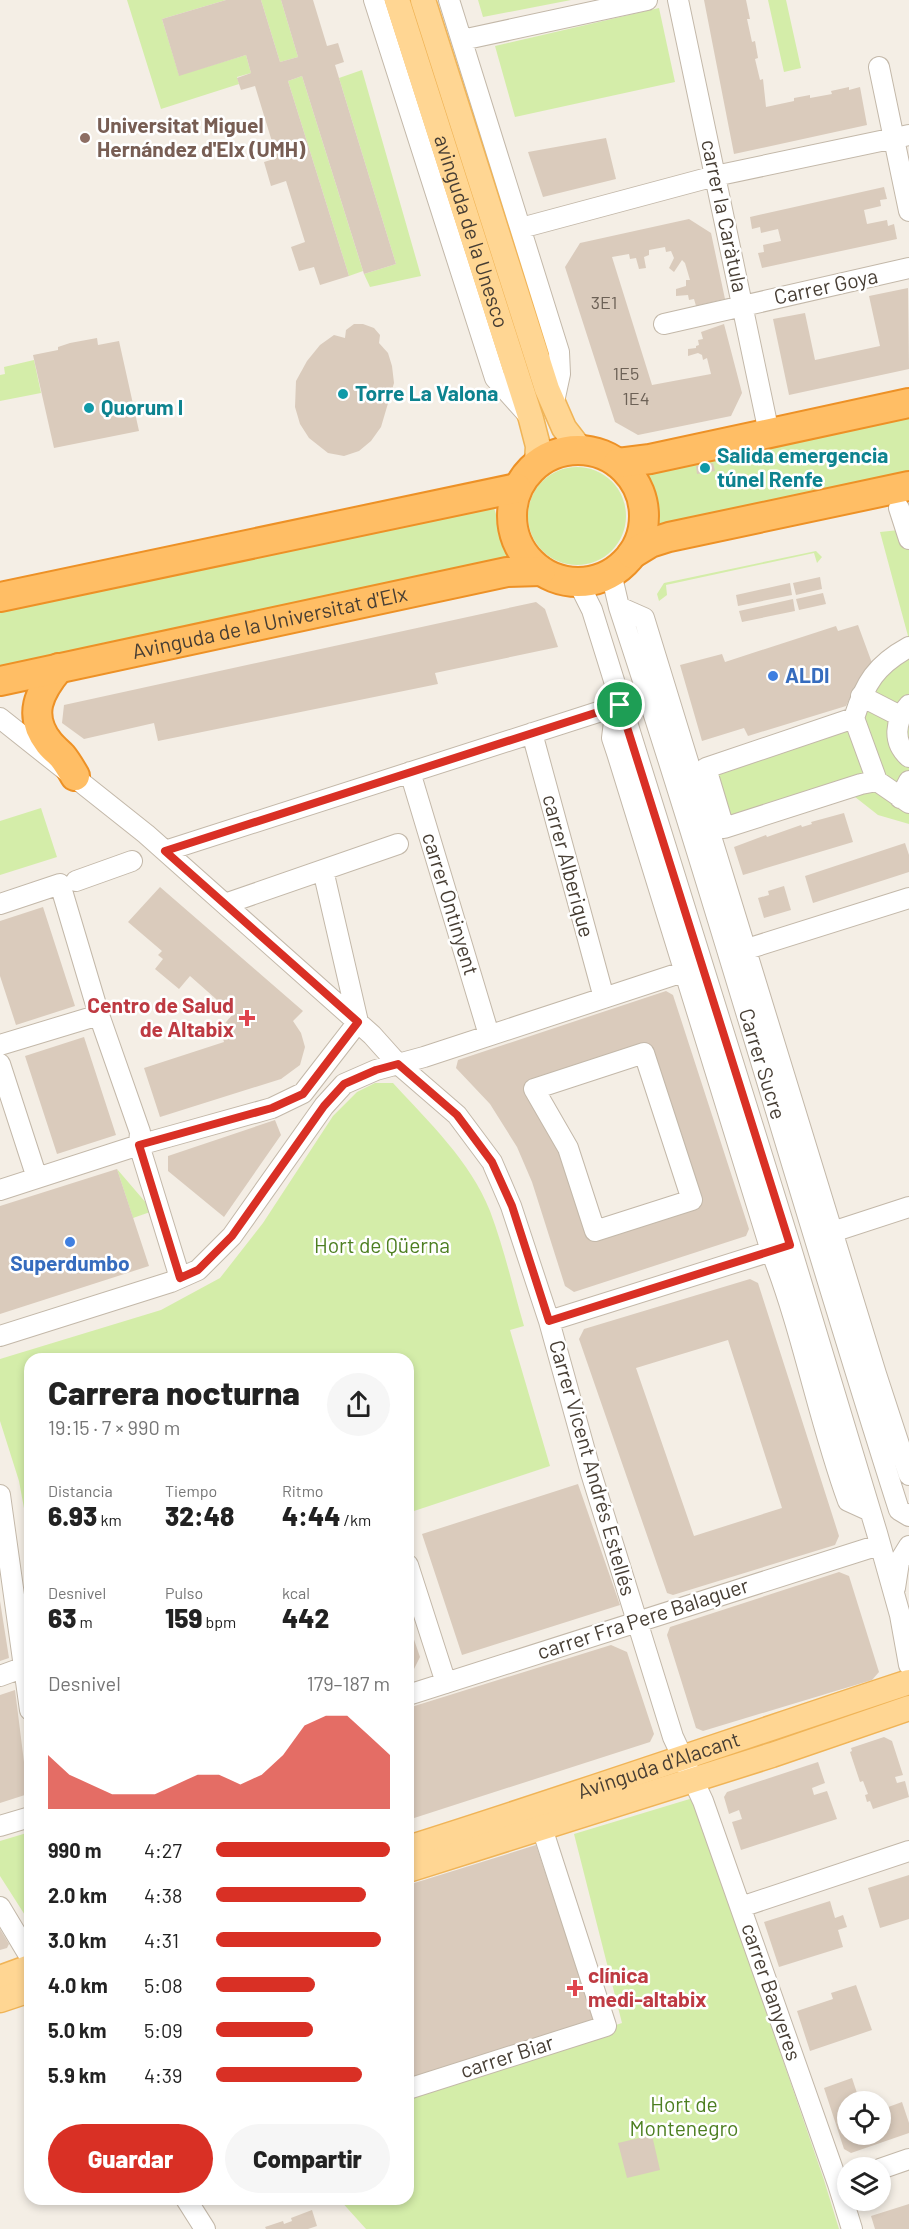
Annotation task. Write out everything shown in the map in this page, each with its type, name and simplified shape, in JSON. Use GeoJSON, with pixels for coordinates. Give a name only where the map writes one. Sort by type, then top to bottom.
{"type":"FeatureCollection","features":[{"type":"Feature","properties":{"kind":"highway"},"geometry":{"type":"LineString","coordinates":[[618,463],[650,459],[909,403]]}},
{"type":"Feature","properties":{"kind":"highway"},"geometry":{"type":"LineString","coordinates":[[632,554],[641,534],[644,512],[636,484],[618,463],[600,454],[581,450],[566,451],[551,455],[537,463],[517,488],[512,507],[512,526],[517,543],[527,559],[541,571],[565,581],[578,582],[595,580],[610,573],[632,554],[650,543],[669,537],[904,497]]}},
{"type":"Feature","properties":{"kind":"highway"},"geometry":{"type":"LineString","coordinates":[[0,597],[517,488]]}},
{"type":"Feature","properties":{"kind":"highway","name":"Avinguda de la Universitat d'Elx"},"geometry":{"type":"LineString","coordinates":[[0,681],[507,572],[541,571]]}},
{"type":"Feature","properties":{"kind":"highway"},"geometry":{"type":"LineString","coordinates":[[59,668],[45,685],[38,703],[37,717],[49,743],[64,758],[75,776]]}},
{"type":"Feature","properties":{"kind":"main road","name":"avinguda de la Unesco"},"geometry":{"type":"LineString","coordinates":[[398,0],[531,419],[538,446],[537,463]]}},
{"type":"Feature","properties":{"kind":"main road","name":"avinguda de la Unesco"},"geometry":{"type":"LineString","coordinates":[[423,0],[547,388],[564,428],[581,450]]}},
{"type":"Feature","properties":{"kind":"main road","name":"Avinguda d'Alacant"},"geometry":{"type":"LineString","coordinates":[[414,1846],[536,1808],[909,1682]]}},
{"type":"Feature","properties":{"kind":"main road","name":"Avinguda d'Alacant"},"geometry":{"type":"LineString","coordinates":[[414,1868],[693,1780],[909,1708]]}},
{"type":"Feature","properties":{"kind":"main road"},"geometry":{"type":"LineString","coordinates":[[0,1978],[24,1969]]}},
{"type":"Feature","properties":{"kind":"main road"},"geometry":{"type":"LineString","coordinates":[[0,2000],[24,1992]]}},
{"type":"Feature","properties":{"kind":"street"},"geometry":{"type":"LineString","coordinates":[[374,0],[495,378],[531,419]]}},
{"type":"Feature","properties":{"kind":"street"},"geometry":{"type":"LineString","coordinates":[[449,0],[559,352],[560,374],[554,402]]}},
{"type":"Feature","properties":{"kind":"street"},"geometry":{"type":"LineString","coordinates":[[462,40],[647,0]]}},
{"type":"Feature","properties":{"kind":"street","name":"carrer la Caràtula"},"geometry":{"type":"LineString","coordinates":[[678,0],[769,433]]}},
{"type":"Feature","properties":{"kind":"street"},"geometry":{"type":"LineString","coordinates":[[879,67],[901,137],[909,212]]}},
{"type":"Feature","properties":{"kind":"street"},"geometry":{"type":"LineString","coordinates":[[521,228],[715,176],[901,137]]}},
{"type":"Feature","properties":{"kind":"street","name":"Carrer Goya"},"geometry":{"type":"LineString","coordinates":[[664,324],[909,268]]}},
{"type":"Feature","properties":{"kind":"street"},"geometry":{"type":"LineString","coordinates":[[904,497],[909,539]]}},
{"type":"Feature","properties":{"kind":"street","name":"Carrer Sucre"},"geometry":{"type":"LineString","coordinates":[[610,573],[726,944],[824,1235],[909,1475]]}},
{"type":"Feature","properties":{"kind":"street","name":"Carrer Sucre"},"geometry":{"type":"LineString","coordinates":[[578,582],[592,610],[790,1245],[894,1593],[909,1665]]}},
{"type":"Feature","properties":{"kind":"street","name":"Carrer Sucre"},"geometry":{"type":"LineString","coordinates":[[619,607],[644,618],[747,950],[824,1235],[855,1374],[899,1510],[909,1516]]}},
{"type":"Feature","properties":{"kind":"street"},"geometry":{"type":"LineString","coordinates":[[877,781],[854,718],[867,683],[890,658],[909,647]]}},
{"type":"Feature","properties":{"kind":"street"},"geometry":{"type":"LineString","coordinates":[[861,696],[905,711],[897,733],[899,744],[909,757]]}},
{"type":"Feature","properties":{"kind":"street"},"geometry":{"type":"LineString","coordinates":[[165,851],[532,733],[622,709]]}},
{"type":"Feature","properties":{"kind":"street"},"geometry":{"type":"LineString","coordinates":[[622,709],[614,722],[612,738],[683,972],[771,1251],[783,1282],[836,1468],[849,1501],[870,1512]]}},
{"type":"Feature","properties":{"kind":"street","name":"Carrer Vicent Andrés Estellés"},"geometry":{"type":"LineString","coordinates":[[0,718],[57,766],[75,776],[165,851],[358,1022],[398,1064],[457,1115],[492,1162],[512,1206],[549,1321],[591,1473],[673,1737],[682,1757]]}},
{"type":"Feature","properties":{"kind":"street"},"geometry":{"type":"LineString","coordinates":[[854,718],[706,768],[724,828],[861,784],[877,781],[906,794]]}},
{"type":"Feature","properties":{"kind":"street","name":"carrer Alberique"},"geometry":{"type":"LineString","coordinates":[[532,733],[604,998]]}},
{"type":"Feature","properties":{"kind":"street","name":"carrer Ontinyent"},"geometry":{"type":"LineString","coordinates":[[410,772],[489,1035]]}},
{"type":"Feature","properties":{"kind":"street"},"geometry":{"type":"LineString","coordinates":[[225,904],[398,844]]}},
{"type":"Feature","properties":{"kind":"street"},"geometry":{"type":"LineString","coordinates":[[0,904],[132,861]]}},
{"type":"Feature","properties":{"kind":"street"},"geometry":{"type":"LineString","coordinates":[[0,1190],[139,1145],[272,1108],[303,1094],[358,1022],[323,870]]}},
{"type":"Feature","properties":{"kind":"street"},"geometry":{"type":"LineString","coordinates":[[68,883],[99,1015],[140,1132],[139,1145],[180,1278]]}},
{"type":"Feature","properties":{"kind":"street"},"geometry":{"type":"LineString","coordinates":[[747,950],[909,897]]}},
{"type":"Feature","properties":{"kind":"street"},"geometry":{"type":"LineString","coordinates":[[0,1336],[180,1278],[198,1270],[232,1236],[324,1106],[344,1084],[376,1070],[683,972]]}},
{"type":"Feature","properties":{"kind":"street"},"geometry":{"type":"LineString","coordinates":[[0,1045],[99,1015]]}},
{"type":"Feature","properties":{"kind":"street"},"geometry":{"type":"LineString","coordinates":[[644,1053],[692,1200],[595,1231],[568,1148],[534,1089],[644,1053]]}},
{"type":"Feature","properties":{"kind":"street"},"geometry":{"type":"LineString","coordinates":[[0,1064],[37,1178]]}},
{"type":"Feature","properties":{"kind":"street"},"geometry":{"type":"LineString","coordinates":[[549,1321],[909,1207]]}},
{"type":"Feature","properties":{"kind":"street"},"geometry":{"type":"LineString","coordinates":[[0,1495],[24,1647]]}},
{"type":"Feature","properties":{"kind":"street","name":"carrer Fra Pere Balaguer"},"geometry":{"type":"LineString","coordinates":[[414,1693],[879,1545]]}},
{"type":"Feature","properties":{"kind":"street","name":"Carrer Sucre"},"geometry":{"type":"LineString","coordinates":[[894,1593],[906,1549]]}},
{"type":"Feature","properties":{"kind":"street"},"geometry":{"type":"LineString","coordinates":[[414,1584],[446,1683]]}},
{"type":"Feature","properties":{"kind":"street"},"geometry":{"type":"LineString","coordinates":[[0,1676],[24,1667]]}},
{"type":"Feature","properties":{"kind":"street","name":"carrer Banyeres"},"geometry":{"type":"LineString","coordinates":[[682,1757],[704,1801],[837,2166]]}},
{"type":"Feature","properties":{"kind":"street"},"geometry":{"type":"LineString","coordinates":[[0,1826],[24,1818]]}},
{"type":"Feature","properties":{"kind":"street","name":"carrer Biar"},"geometry":{"type":"LineString","coordinates":[[414,2087],[606,2026],[542,1828]]}},
{"type":"Feature","properties":{"kind":"street"},"geometry":{"type":"LineString","coordinates":[[741,1907],[909,1851]]}},
{"type":"Feature","properties":{"kind":"street"},"geometry":{"type":"LineString","coordinates":[[0,1907],[24,1946]]}},
{"type":"Feature","properties":{"kind":"street"},"geometry":{"type":"LineString","coordinates":[[891,2165],[909,2159]]}},
{"type":"Feature","properties":{"kind":"street"},"geometry":{"type":"LineString","coordinates":[[190,2205],[205,2229]]}},
{"type":"Feature","properties":{"kind":"street","name":"carrer Banyeres"},"geometry":{"type":"LineString","coordinates":[[849,2211],[852,2229]]}},
{"type":"Feature","properties":{"kind":"green space"},"geometry":{"type":"Polygon","coordinates":[[[127,0],[226,0],[162,19],[179,75],[246,55],[251,73],[237,77],[239,84],[161,109],[127,0]]]}},
{"type":"Feature","properties":{"kind":"green space"},"geometry":{"type":"Polygon","coordinates":[[[261,0],[281,0],[298,57],[280,62],[261,0]]]}},
{"type":"Feature","properties":{"kind":"green space"},"geometry":{"type":"Polygon","coordinates":[[[478,0],[571,0],[483,17],[478,0]]]}},
{"type":"Feature","properties":{"kind":"green space"},"geometry":{"type":"Polygon","coordinates":[[[768,0],[786,0],[801,68],[784,72],[768,0]]]}},
{"type":"Feature","properties":{"kind":"green space"},"geometry":{"type":"Polygon","coordinates":[[[659,8],[675,82],[515,117],[495,46],[659,8]]]}},
{"type":"Feature","properties":{"kind":"green space"},"geometry":{"type":"Polygon","coordinates":[[[362,70],[421,276],[370,287],[364,274],[396,264],[339,78],[362,70]]]}},
{"type":"Feature","properties":{"kind":"green space"},"geometry":{"type":"Polygon","coordinates":[[[302,76],[363,271],[349,276],[288,81],[302,76]]]}},
{"type":"Feature","properties":{"kind":"green space"},"geometry":{"type":"Polygon","coordinates":[[[34,360],[41,393],[0,401],[0,375],[5,374],[4,367],[34,360]]]}},
{"type":"Feature","properties":{"kind":"green space"},"geometry":{"type":"Polygon","coordinates":[[[909,413],[909,480],[657,535],[656,501],[642,471],[909,413]]]}},
{"type":"Feature","properties":{"kind":"green space"},"geometry":{"type":"Polygon","coordinates":[[[577,467],[596,471],[612,481],[622,497],[626,516],[622,535],[612,551],[596,561],[577,565],[558,561],[542,551],[532,535],[528,516],[532,497],[542,481],[558,471],[577,467]]]}},
{"type":"Feature","properties":{"kind":"green space"},"geometry":{"type":"Polygon","coordinates":[[[489,493],[511,559],[0,670],[0,601],[489,493]]]}},
{"type":"Feature","properties":{"kind":"green space"},"geometry":{"type":"Polygon","coordinates":[[[909,529],[909,824],[878,815],[850,793],[722,832],[699,767],[850,715],[878,658],[908,636],[880,532],[909,529]]]}},
{"type":"Feature","properties":{"kind":"green space"},"geometry":{"type":"Polygon","coordinates":[[[816,551],[822,557],[817,563],[814,553],[666,585],[667,595],[659,601],[657,594],[664,583],[816,551]]]}},
{"type":"Feature","properties":{"kind":"green space"},"geometry":{"type":"Polygon","coordinates":[[[41,808],[57,857],[0,875],[0,821],[41,808]]]}},
{"type":"Feature","properties":{"kind":"green space","name":"Hort de Qüerna"},"geometry":{"type":"Polygon","coordinates":[[[375,1083],[393,1083],[448,1143],[482,1193],[500,1239],[524,1326],[510,1330],[550,1466],[414,1511],[414,1353],[24,1353],[24,1508],[19,1481],[0,1421],[0,1359],[161,1310],[220,1278],[263,1223],[333,1116],[357,1092],[375,1083]]]}},
{"type":"Feature","properties":{"kind":"green space"},"geometry":{"type":"Polygon","coordinates":[[[117,1169],[153,1211],[133,1218],[117,1169]]]}},
{"type":"Feature","properties":{"kind":"green space","name":"Hort de Montenegro"},"geometry":{"type":"Polygon","coordinates":[[[693,1798],[839,2229],[366,2229],[344,2205],[414,2205],[414,2090],[622,2023],[574,1834],[693,1798]]]}},
{"type":"Feature","properties":{"kind":"green space"},"geometry":{"type":"Polygon","coordinates":[[[24,1834],[24,1914],[0,1876],[0,1841],[24,1834]]]}},
{"type":"Feature","properties":{"kind":"building"},"geometry":{"type":"Polygon","coordinates":[[[226,0],[261,0],[280,62],[298,57],[281,0],[313,0],[327,46],[338,43],[344,62],[335,65],[396,264],[364,274],[302,76],[288,81],[349,276],[320,285],[314,267],[299,271],[291,247],[305,242],[286,181],[271,186],[264,162],[277,158],[255,86],[241,90],[237,78],[251,73],[246,55],[179,76],[162,19],[226,0]]]}},
{"type":"Feature","properties":{"kind":"building"},"geometry":{"type":"Polygon","coordinates":[[[704,0],[746,0],[750,19],[747,19],[752,42],[755,41],[758,58],[755,59],[760,80],[763,79],[766,107],[794,101],[794,98],[810,95],[810,98],[832,94],[831,91],[849,87],[849,90],[860,87],[867,125],[734,154],[704,0]]]}},
{"type":"Feature","properties":{"kind":"building"},"geometry":{"type":"Polygon","coordinates":[[[606,138],[616,179],[543,197],[528,152],[606,138]]]}},
{"type":"Feature","properties":{"kind":"building"},"geometry":{"type":"Polygon","coordinates":[[[884,187],[887,199],[880,200],[881,206],[864,210],[867,224],[887,220],[888,226],[894,224],[897,239],[762,268],[758,253],[764,252],[763,245],[781,241],[778,229],[761,233],[760,227],[752,229],[750,217],[884,187]]]}},
{"type":"Feature","properties":{"kind":"building"},"geometry":{"type":"Polygon","coordinates":[[[689,219],[711,233],[725,299],[696,306],[694,299],[689,300],[688,295],[676,296],[676,289],[686,286],[686,280],[690,280],[682,260],[674,272],[669,268],[674,258],[671,251],[666,252],[665,247],[649,250],[649,255],[644,257],[646,268],[639,269],[636,258],[630,259],[629,254],[612,257],[652,385],[711,374],[707,358],[703,360],[702,355],[698,353],[688,356],[688,349],[699,345],[698,340],[703,339],[701,332],[724,324],[742,393],[731,416],[638,435],[615,422],[565,267],[580,243],[689,219]]]}},
{"type":"Feature","properties":{"kind":"building"},"geometry":{"type":"Polygon","coordinates":[[[908,288],[909,369],[789,395],[773,319],[805,313],[815,360],[880,346],[869,296],[908,288]]]}},
{"type":"Feature","properties":{"kind":"building","name":"Torre La Valona"},"geometry":{"type":"Polygon","coordinates":[[[354,324],[374,328],[380,335],[379,343],[388,353],[394,383],[381,427],[371,441],[359,451],[344,456],[328,453],[309,438],[300,424],[295,407],[296,381],[307,361],[320,345],[334,335],[345,338],[346,330],[354,324]]]}},
{"type":"Feature","properties":{"kind":"building","name":"Quorum I"},"geometry":{"type":"Polygon","coordinates":[[[97,338],[98,345],[119,341],[139,431],[54,448],[33,355],[58,350],[58,347],[70,343],[97,338]]]}},
{"type":"Feature","properties":{"kind":"building","name":"Salida emergencia túnel Renfe"},"geometry":{"type":"Polygon","coordinates":[[[713,463],[715,471],[697,474],[696,466],[713,463]]]}},
{"type":"Feature","properties":{"kind":"building"},"geometry":{"type":"Polygon","coordinates":[[[820,577],[822,589],[796,595],[793,583],[820,577]]]}},
{"type":"Feature","properties":{"kind":"building"},"geometry":{"type":"Polygon","coordinates":[[[790,583],[792,595],[738,606],[736,595],[790,583]]]}},
{"type":"Feature","properties":{"kind":"building"},"geometry":{"type":"Polygon","coordinates":[[[823,593],[826,604],[799,610],[796,599],[823,593]]]}},
{"type":"Feature","properties":{"kind":"building"},"geometry":{"type":"Polygon","coordinates":[[[793,599],[795,611],[742,622],[739,611],[793,599]]]}},
{"type":"Feature","properties":{"kind":"building"},"geometry":{"type":"Polygon","coordinates":[[[536,602],[545,609],[558,647],[435,673],[438,684],[158,741],[154,723],[84,739],[62,723],[64,705],[536,602]]]}},
{"type":"Feature","properties":{"kind":"building","name":"ALDI"},"geometry":{"type":"Polygon","coordinates":[[[858,625],[872,663],[855,687],[846,706],[748,736],[744,728],[702,741],[680,665],[722,654],[725,662],[836,626],[838,631],[858,625]]]}},
{"type":"Feature","properties":{"kind":"building"},"geometry":{"type":"Polygon","coordinates":[[[844,813],[853,842],[743,875],[734,847],[766,835],[767,837],[844,813]]]}},
{"type":"Feature","properties":{"kind":"building"},"geometry":{"type":"Polygon","coordinates":[[[905,843],[909,855],[909,872],[813,903],[805,876],[905,843]]]}},
{"type":"Feature","properties":{"kind":"building"},"geometry":{"type":"Polygon","coordinates":[[[784,886],[791,910],[764,918],[758,898],[769,895],[768,891],[784,886]]]}},
{"type":"Feature","properties":{"kind":"building"},"geometry":{"type":"Polygon","coordinates":[[[160,887],[303,1011],[293,1021],[301,1033],[305,1047],[300,1065],[281,1079],[160,1117],[144,1068],[224,1042],[220,1029],[233,1014],[190,976],[179,989],[155,969],[163,959],[158,955],[162,951],[128,922],[160,887]]]}},
{"type":"Feature","properties":{"kind":"building"},"geometry":{"type":"Polygon","coordinates":[[[43,907],[75,1006],[16,1025],[0,976],[0,921],[43,907]]]}},
{"type":"Feature","properties":{"kind":"building"},"geometry":{"type":"Polygon","coordinates":[[[666,991],[673,995],[749,1229],[746,1236],[574,1292],[565,1286],[532,1182],[517,1147],[490,1104],[456,1068],[458,1060],[666,991]],[[644,1053],[534,1089],[595,1231],[692,1200],[644,1053]]]}},
{"type":"Feature","properties":{"kind":"building"},"geometry":{"type":"Polygon","coordinates":[[[84,1037],[116,1135],[57,1154],[25,1056],[84,1037]]]}},
{"type":"Feature","properties":{"kind":"building"},"geometry":{"type":"Polygon","coordinates":[[[275,1120],[281,1135],[224,1217],[168,1171],[168,1156],[275,1120]]]}},
{"type":"Feature","properties":{"kind":"building","name":"Superdumbo"},"geometry":{"type":"Polygon","coordinates":[[[117,1169],[149,1266],[0,1314],[0,1206],[117,1169]]]}},
{"type":"Feature","properties":{"kind":"building"},"geometry":{"type":"Polygon","coordinates":[[[750,1279],[758,1283],[839,1536],[835,1545],[673,1595],[667,1593],[579,1339],[584,1329],[750,1279]],[[728,1340],[636,1368],[694,1536],[782,1508],[728,1340]]]}},
{"type":"Feature","properties":{"kind":"building"},"geometry":{"type":"Polygon","coordinates":[[[578,1484],[620,1605],[462,1655],[422,1534],[578,1484]]]}},
{"type":"Feature","properties":{"kind":"building"},"geometry":{"type":"Polygon","coordinates":[[[839,1572],[849,1576],[879,1672],[872,1680],[703,1731],[696,1728],[667,1635],[670,1627],[839,1572]]]}},
{"type":"Feature","properties":{"kind":"building"},"geometry":{"type":"Polygon","coordinates":[[[0,1601],[9,1658],[0,1661],[0,1601]]]}},
{"type":"Feature","properties":{"kind":"building"},"geometry":{"type":"Polygon","coordinates":[[[414,1640],[420,1657],[414,1669],[414,1640]]]}},
{"type":"Feature","properties":{"kind":"building"},"geometry":{"type":"Polygon","coordinates":[[[611,1645],[627,1652],[654,1734],[650,1742],[414,1818],[414,1706],[611,1645]]]}},
{"type":"Feature","properties":{"kind":"building"},"geometry":{"type":"Polygon","coordinates":[[[15,1690],[24,1762],[24,1795],[0,1803],[0,1695],[15,1690]]]}},
{"type":"Feature","properties":{"kind":"building"},"geometry":{"type":"Polygon","coordinates":[[[884,1737],[892,1741],[903,1775],[895,1777],[897,1783],[905,1781],[909,1797],[873,1809],[870,1801],[867,1802],[865,1795],[868,1794],[863,1781],[860,1782],[850,1752],[851,1748],[884,1737]]]}},
{"type":"Feature","properties":{"kind":"building"},"geometry":{"type":"Polygon","coordinates":[[[818,1762],[825,1783],[812,1788],[814,1795],[827,1791],[837,1819],[741,1850],[732,1822],[742,1819],[739,1810],[729,1814],[724,1797],[727,1792],[818,1762]]]}},
{"type":"Feature","properties":{"kind":"building"},"geometry":{"type":"Polygon","coordinates":[[[536,1845],[594,2019],[414,2077],[414,1883],[536,1845]]]}},
{"type":"Feature","properties":{"kind":"building"},"geometry":{"type":"Polygon","coordinates":[[[909,1875],[909,1919],[880,1928],[868,1888],[909,1875]]]}},
{"type":"Feature","properties":{"kind":"building"},"geometry":{"type":"Polygon","coordinates":[[[830,1901],[835,1918],[843,1915],[847,1927],[838,1930],[843,1947],[779,1967],[764,1922],[830,1901]]]}},
{"type":"Feature","properties":{"kind":"building"},"geometry":{"type":"Polygon","coordinates":[[[0,1929],[9,1944],[7,1948],[0,1950],[0,1929]]]}},
{"type":"Feature","properties":{"kind":"building"},"geometry":{"type":"Polygon","coordinates":[[[856,1985],[872,2030],[810,2051],[797,2011],[833,1999],[831,1993],[856,1985]]]}},
{"type":"Feature","properties":{"kind":"building"},"geometry":{"type":"Polygon","coordinates":[[[852,2078],[856,2091],[837,2091],[837,2128],[824,2088],[852,2078]]]}},
{"type":"Feature","properties":{"kind":"building"},"geometry":{"type":"Polygon","coordinates":[[[902,2102],[909,2123],[909,2133],[891,2139],[891,2106],[902,2102]]]}},
{"type":"Feature","properties":{"kind":"building"},"geometry":{"type":"Polygon","coordinates":[[[652,2135],[660,2170],[627,2178],[618,2143],[652,2135]]]}},
{"type":"Feature","properties":{"kind":"building"},"geometry":{"type":"Polygon","coordinates":[[[843,2145],[874,2145],[851,2153],[844,2149],[843,2145]]]}},
{"type":"Feature","properties":{"kind":"building"},"geometry":{"type":"Polygon","coordinates":[[[909,2204],[909,2229],[875,2229],[871,2216],[909,2204]]]}},
{"type":"Feature","properties":{"kind":"building"},"geometry":{"type":"Polygon","coordinates":[[[312,2210],[317,2226],[308,2229],[266,2229],[265,2227],[283,2221],[284,2224],[292,2221],[291,2218],[312,2210]]]}},
{"type":"Feature","properties":{"kind":"place","name":"Universitat Miguel Hernández d'Elx (UMH)"},"geometry":{"type":"Point","coordinates":[85,138]}},
{"type":"Feature","properties":{"kind":"place","name":"Torre La Valona"},"geometry":{"type":"Point","coordinates":[343,394]}},
{"type":"Feature","properties":{"kind":"place","name":"Quorum I"},"geometry":{"type":"Point","coordinates":[89,408]}},
{"type":"Feature","properties":{"kind":"place","name":"Salida emergencia túnel Renfe"},"geometry":{"type":"Point","coordinates":[705,468]}},
{"type":"Feature","properties":{"kind":"place","name":"ALDI"},"geometry":{"type":"Point","coordinates":[773,676]}},
{"type":"Feature","properties":{"kind":"place","name":"Centro de Salud de Altabix"},"geometry":{"type":"Point","coordinates":[247,1018]}},
{"type":"Feature","properties":{"kind":"place","name":"Superdumbo"},"geometry":{"type":"Point","coordinates":[70,1242]}},
{"type":"Feature","properties":{"kind":"place","name":"clínica medi-altabix"},"geometry":{"type":"Point","coordinates":[575,1988]}},
{"type":"Feature","properties":{"kind":"route"},"geometry":{"type":"LineString","coordinates":[[620,705],[696,940],[790,1245],[549,1321],[512,1206],[492,1162],[457,1115],[398,1064],[376,1070],[344,1084],[324,1106],[232,1236],[198,1270],[180,1278],[139,1145],[272,1108],[303,1094],[358,1022],[165,851],[620,705]]}}]}
